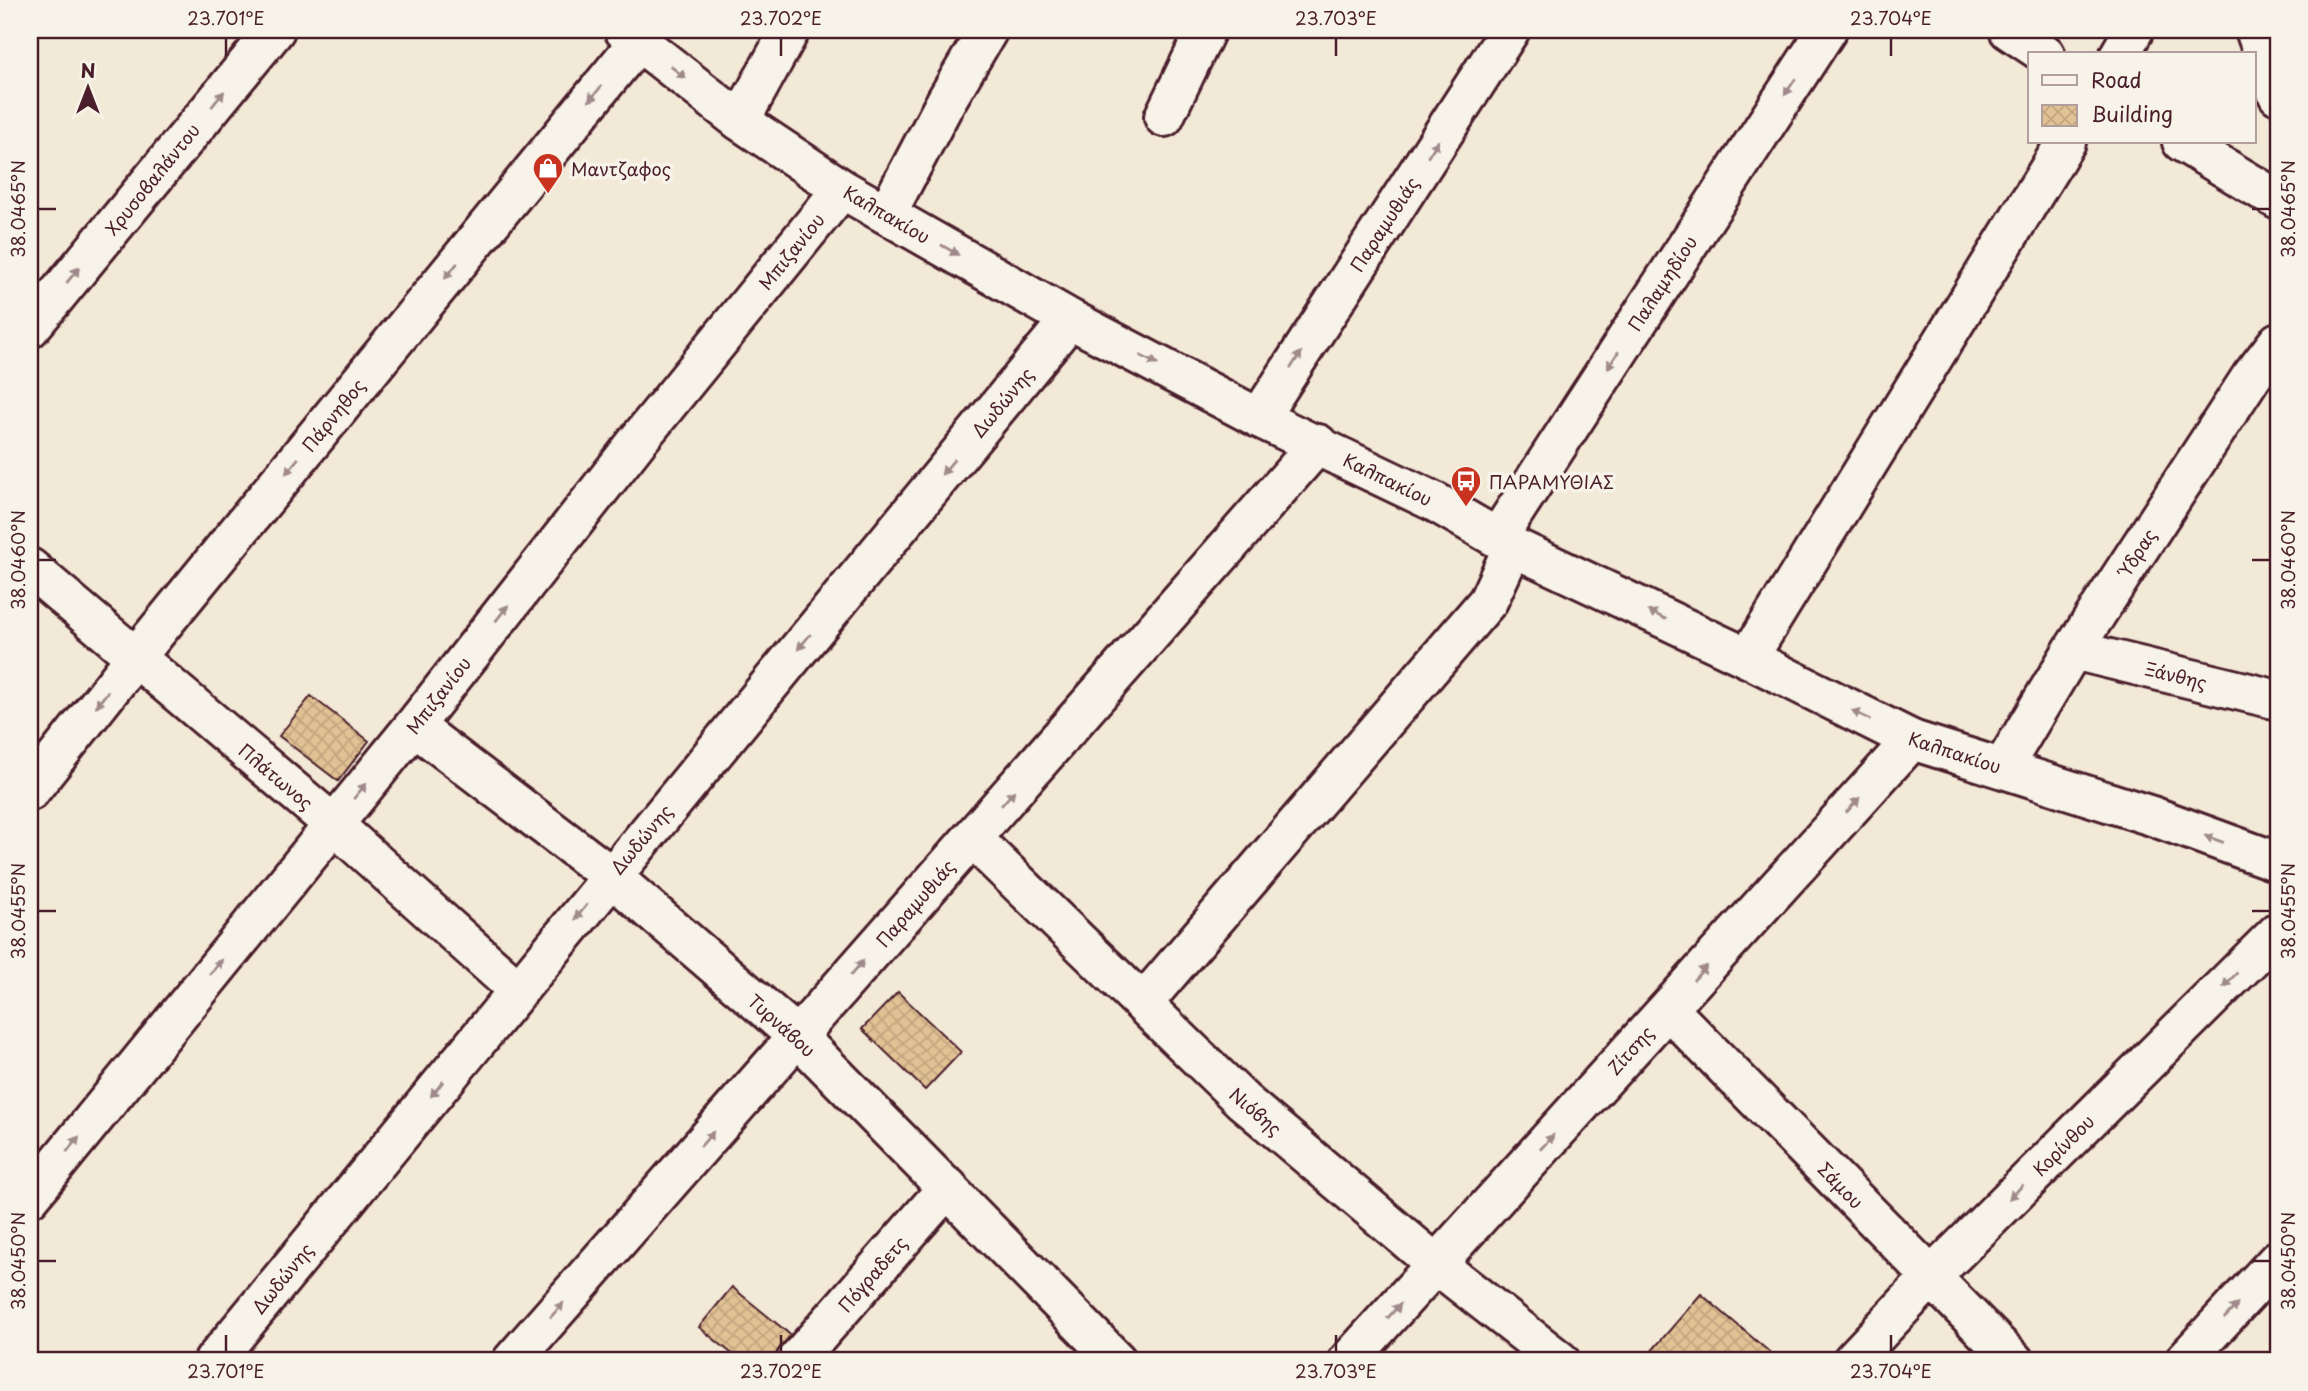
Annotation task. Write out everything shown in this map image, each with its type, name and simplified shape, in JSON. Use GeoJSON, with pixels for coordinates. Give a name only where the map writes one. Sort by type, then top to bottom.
{"type":"FeatureCollection","features":[{"type":"Feature","properties":{"kind":"street","name":"Χρυσοβαλάντου"},"geometry":{"type":"LineString","coordinates":[[30,328],[275,30]]}},
{"type":"Feature","properties":{"kind":"street"},"geometry":{"type":"LineString","coordinates":[[740,121],[790,30]]}},
{"type":"Feature","properties":{"kind":"street"},"geometry":{"type":"LineString","coordinates":[[887,214],[946,101],[988,30]]}},
{"type":"Feature","properties":{"kind":"street"},"geometry":{"type":"LineString","coordinates":[[1164,117],[1206,30]]}},
{"type":"Feature","properties":{"kind":"street","name":"Παραμυθιάς"},"geometry":{"type":"LineString","coordinates":[[1259,418],[1510,30]]}},
{"type":"Feature","properties":{"kind":"street","name":"Παλαμηδίου"},"geometry":{"type":"LineString","coordinates":[[1143,1003],[1488,601],[1505,542],[1827,30]]}},
{"type":"Feature","properties":{"kind":"street"},"geometry":{"type":"LineString","coordinates":[[2009,30],[2042,52]]}},
{"type":"Feature","properties":{"kind":"street"},"geometry":{"type":"LineString","coordinates":[[2121,52],[2134,30]]}},
{"type":"Feature","properties":{"kind":"street"},"geometry":{"type":"LineString","coordinates":[[2255,30],[2278,95]]}},
{"type":"Feature","properties":{"kind":"street","name":"Καλπακίου"},"geometry":{"type":"LineString","coordinates":[[631,36],[740,121],[842,189],[1070,320],[1259,418],[1435,502],[1505,542],[1912,740],[2152,816],[2278,862]]}},
{"type":"Feature","properties":{"kind":"street","name":"Πάρνηθος"},"geometry":{"type":"LineString","coordinates":[[30,791],[631,36]]}},
{"type":"Feature","properties":{"kind":"street"},"geometry":{"type":"LineString","coordinates":[[1748,658],[2065,144]]}},
{"type":"Feature","properties":{"kind":"street"},"geometry":{"type":"LineString","coordinates":[[2185,144],[2278,200]]}},
{"type":"Feature","properties":{"kind":"street","name":"Μπιζανίου"},"geometry":{"type":"LineString","coordinates":[[30,1197],[414,726],[640,438],[842,189]]}},
{"type":"Feature","properties":{"kind":"street","name":"Δωδώνης"},"geometry":{"type":"LineString","coordinates":[[214,1361],[1070,320]]}},
{"type":"Feature","properties":{"kind":"street","name":"Ύδρας"},"geometry":{"type":"LineString","coordinates":[[2003,767],[2073,650],[2251,377],[2278,342]]}},
{"type":"Feature","properties":{"kind":"street","name":"Παραμυθιάς"},"geometry":{"type":"LineString","coordinates":[[512,1361],[1318,444]]}},
{"type":"Feature","properties":{"kind":"street","name":"Πλάτωνος"},"geometry":{"type":"LineString","coordinates":[[30,568],[332,824],[518,990]]}},
{"type":"Feature","properties":{"kind":"street","name":"Ξάνθης"},"geometry":{"type":"LineString","coordinates":[[2073,650],[2278,700]]}},
{"type":"Feature","properties":{"kind":"street","name":"Τυρνάβου"},"geometry":{"type":"LineString","coordinates":[[414,726],[611,876],[797,1036],[948,1187],[1093,1353]]}},
{"type":"Feature","properties":{"kind":"street","name":"Ζίτσης"},"geometry":{"type":"LineString","coordinates":[[1348,1361],[1912,740]]}},
{"type":"Feature","properties":{"kind":"street","name":"Νιόβης"},"geometry":{"type":"LineString","coordinates":[[972,838],[1243,1101],[1436,1264],[1560,1361]]}},
{"type":"Feature","properties":{"kind":"street","name":"Κορίνθου"},"geometry":{"type":"LineString","coordinates":[[1852,1361],[1931,1277],[2278,932]]}},
{"type":"Feature","properties":{"kind":"street","name":"Σάμου"},"geometry":{"type":"LineString","coordinates":[[1668,1009],[2014,1361]]}},
{"type":"Feature","properties":{"kind":"street","name":"Πόγραδετς"},"geometry":{"type":"LineString","coordinates":[[796,1361],[948,1187]]}},
{"type":"Feature","properties":{"kind":"street"},"geometry":{"type":"LineString","coordinates":[[2184,1361],[2278,1260]]}},
{"type":"Feature","properties":{"kind":"building"},"geometry":{"type":"Polygon","coordinates":[[[311,696],[369,741],[338,781],[279,736],[311,696]]]}},
{"type":"Feature","properties":{"kind":"building"},"geometry":{"type":"Polygon","coordinates":[[[898,992],[961,1052],[925,1090],[862,1029],[898,992]]]}},
{"type":"Feature","properties":{"kind":"building"},"geometry":{"type":"Polygon","coordinates":[[[732,1287],[793,1337],[773,1361],[741,1361],[699,1327],[732,1287]]]}},
{"type":"Feature","properties":{"kind":"building"},"geometry":{"type":"Polygon","coordinates":[[[1701,1294],[1780,1361],[1643,1361],[1701,1294]]]}},
{"type":"Feature","properties":{"kind":"place","name":"Μαντζαφος"},"geometry":{"type":"Point","coordinates":[548,195]}},
{"type":"Feature","properties":{"kind":"place","name":"ΠΑΡΑΜΥΘΙΑΣ"},"geometry":{"type":"Point","coordinates":[1466,508]}}]}
